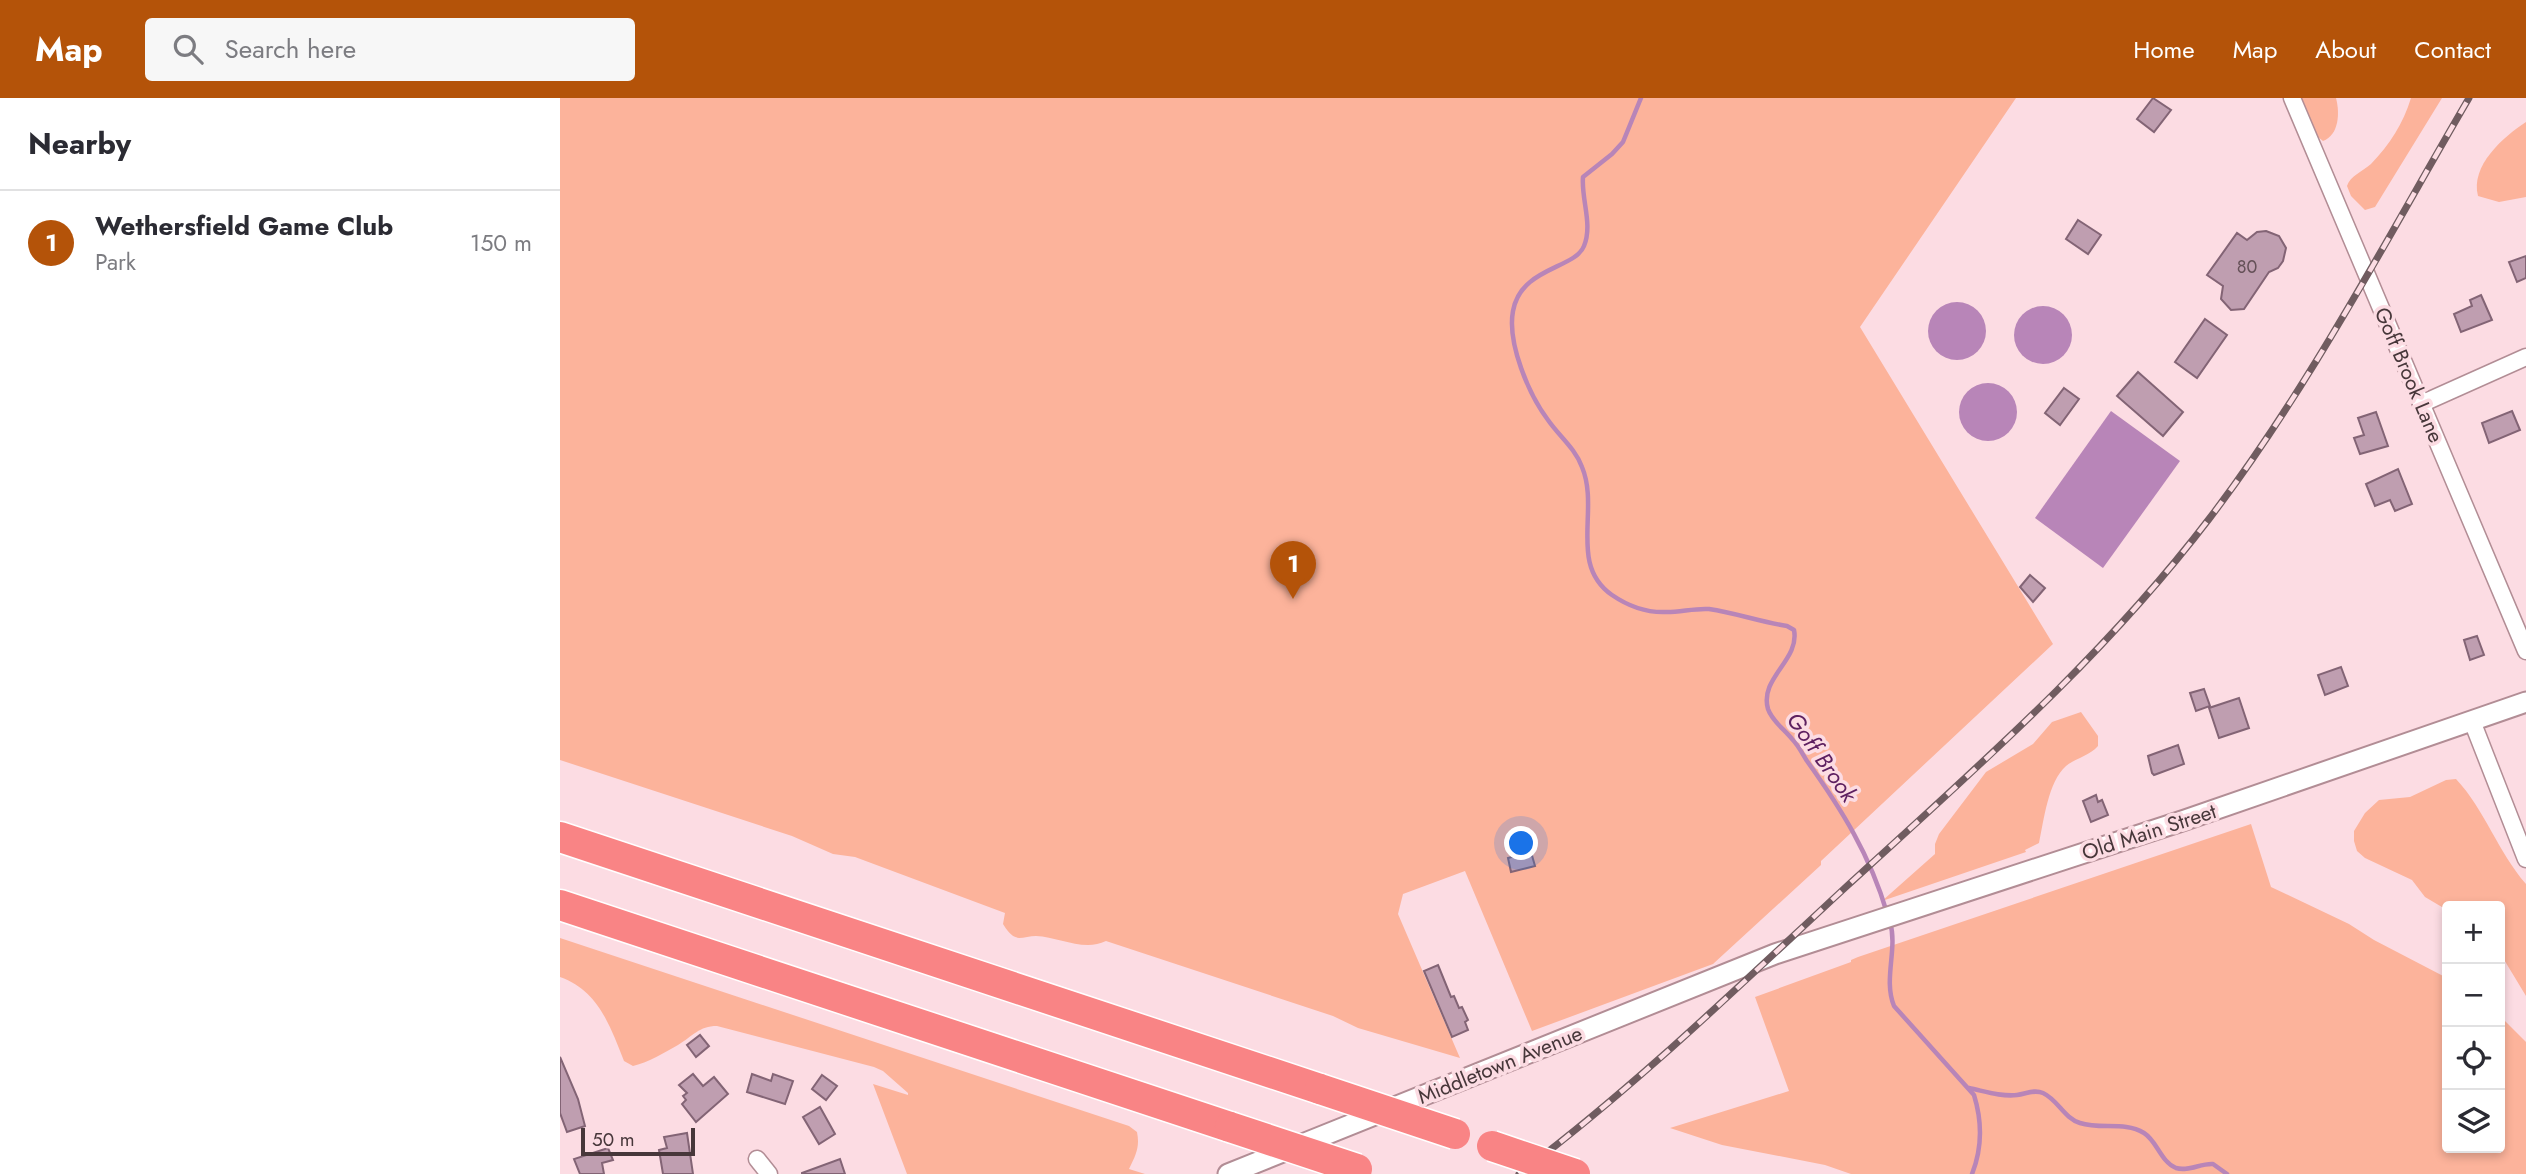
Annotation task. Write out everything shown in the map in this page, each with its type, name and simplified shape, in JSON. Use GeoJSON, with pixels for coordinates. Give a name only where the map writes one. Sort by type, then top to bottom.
{"type":"FeatureCollection","features":[{"type":"Feature","properties":{"kind":"highway"},"geometry":{"type":"LineString","coordinates":[[560,837],[1575,1174]]}},
{"type":"Feature","properties":{"kind":"highway"},"geometry":{"type":"LineString","coordinates":[[560,905],[1366,1171]]}},
{"type":"Feature","properties":{"kind":"street","name":"Goff Brook Lane"},"geometry":{"type":"LineString","coordinates":[[2292,98],[2526,651]]}},
{"type":"Feature","properties":{"kind":"street"},"geometry":{"type":"LineString","coordinates":[[2421,404],[2526,357]]}},
{"type":"Feature","properties":{"kind":"street","name":"Old Main Street"},"geometry":{"type":"LineString","coordinates":[[1771,956],[2185,820],[2526,702]]}},
{"type":"Feature","properties":{"kind":"street"},"geometry":{"type":"LineString","coordinates":[[2472,721],[2526,859]]}},
{"type":"Feature","properties":{"kind":"street","name":"Middletown Avenue"},"geometry":{"type":"LineString","coordinates":[[1228,1174],[1771,956]]}},
{"type":"Feature","properties":{"kind":"street"},"geometry":{"type":"LineString","coordinates":[[757,1159],[769,1174]]}},
{"type":"Feature","properties":{"kind":"shaded area"},"geometry":{"type":"Polygon","coordinates":[[[560,98],[2016,98],[1860,327],[2053,644],[1713,964],[1532,1031],[1465,871],[1403,894],[1398,914],[1460,1058],[1358,1028],[1333,1016],[1106,941],[1080,945],[1045,937],[1016,937],[1009,933],[1003,924],[1005,913],[855,857],[833,854],[792,836],[560,760],[560,98]]]}},
{"type":"Feature","properties":{"kind":"shaded area"},"geometry":{"type":"Polygon","coordinates":[[[2299,98],[2336,98],[2337,123],[2328,138],[2323,141],[2318,137],[2299,98]]]}},
{"type":"Feature","properties":{"kind":"shaded area"},"geometry":{"type":"Polygon","coordinates":[[[2411,98],[2442,98],[2375,207],[2365,210],[2351,196],[2347,186],[2354,176],[2371,164],[2390,141],[2411,98]]]}},
{"type":"Feature","properties":{"kind":"shaded area"},"geometry":{"type":"Polygon","coordinates":[[[2526,122],[2526,197],[2499,202],[2478,196],[2479,174],[2490,153],[2526,122]]]}},
{"type":"Feature","properties":{"kind":"shaded area"},"geometry":{"type":"Polygon","coordinates":[[[1951,302],[1963,302],[1978,310],[1986,325],[1986,337],[1978,352],[1963,360],[1951,360],[1936,352],[1928,337],[1928,325],[1936,310],[1951,302]]]}},
{"type":"Feature","properties":{"kind":"shaded area"},"geometry":{"type":"Polygon","coordinates":[[[2037,306],[2049,306],[2064,314],[2072,329],[2072,341],[2064,356],[2049,364],[2037,364],[2022,356],[2014,341],[2014,329],[2022,314],[2037,306]]]}},
{"type":"Feature","properties":{"kind":"shaded area"},"geometry":{"type":"Polygon","coordinates":[[[1982,383],[1994,383],[2009,391],[2017,406],[2017,418],[2009,433],[1994,441],[1982,441],[1967,433],[1959,418],[1959,406],[1967,391],[1982,383]]]}},
{"type":"Feature","properties":{"kind":"shaded area"},"geometry":{"type":"Polygon","coordinates":[[[2111,411],[2180,461],[2103,568],[2035,518],[2111,411]]]}},
{"type":"Feature","properties":{"kind":"shaded area"},"geometry":{"type":"Polygon","coordinates":[[[2081,712],[2098,736],[2098,746],[2070,763],[2060,773],[2048,802],[2039,843],[2025,850],[2026,852],[1882,901],[1935,854],[1939,834],[1986,772],[2033,744],[2052,722],[2081,712]]]}},
{"type":"Feature","properties":{"kind":"shaded area"},"geometry":{"type":"Polygon","coordinates":[[[2456,779],[2466,791],[2526,884],[2526,996],[2505,961],[2505,901],[2442,901],[2442,907],[2425,897],[2412,880],[2365,858],[2357,851],[2354,831],[2365,813],[2379,800],[2410,797],[2446,780],[2456,779]]]}},
{"type":"Feature","properties":{"kind":"shaded area"},"geometry":{"type":"Polygon","coordinates":[[[2251,824],[2271,887],[2349,924],[2442,975],[2442,1153],[2505,1153],[2505,1021],[2526,1042],[2526,1174],[1851,1174],[1825,1165],[1722,1145],[1670,1128],[1789,1091],[1755,997],[1851,962],[1858,957],[2251,824]]]}},
{"type":"Feature","properties":{"kind":"shaded area"},"geometry":{"type":"Polygon","coordinates":[[[560,938],[1129,1126],[1137,1132],[1138,1142],[1129,1169],[1145,1174],[907,1174],[873,1084],[908,1093],[883,1071],[717,1026],[701,1030],[662,1054],[633,1066],[624,1061],[608,1023],[594,1001],[573,983],[560,977],[560,938]]]}},
{"type":"Feature","properties":{"kind":"building"},"geometry":{"type":"Polygon","coordinates":[[[2153,98],[2171,110],[2154,132],[2137,119],[2153,98]]]}},
{"type":"Feature","properties":{"kind":"building"},"geometry":{"type":"Polygon","coordinates":[[[2078,220],[2101,235],[2088,254],[2066,239],[2078,220]]]}},
{"type":"Feature","properties":{"kind":"building"},"geometry":{"type":"Polygon","coordinates":[[[2266,231],[2279,236],[2286,248],[2283,261],[2278,268],[2269,272],[2244,309],[2231,310],[2221,299],[2223,286],[2207,275],[2237,233],[2247,240],[2257,232],[2266,231]]]}},
{"type":"Feature","properties":{"kind":"building"},"geometry":{"type":"Polygon","coordinates":[[[2526,256],[2526,278],[2517,282],[2509,262],[2526,256]]]}},
{"type":"Feature","properties":{"kind":"building"},"geometry":{"type":"Polygon","coordinates":[[[2481,295],[2492,320],[2461,332],[2454,314],[2472,306],[2470,300],[2481,295]]]}},
{"type":"Feature","properties":{"kind":"building"},"geometry":{"type":"Polygon","coordinates":[[[2205,319],[2227,335],[2197,378],[2175,362],[2205,319]]]}},
{"type":"Feature","properties":{"kind":"building"},"geometry":{"type":"Polygon","coordinates":[[[2138,372],[2183,412],[2163,436],[2117,396],[2138,372]]]}},
{"type":"Feature","properties":{"kind":"building"},"geometry":{"type":"Polygon","coordinates":[[[2064,388],[2079,399],[2060,425],[2045,413],[2064,388]]]}},
{"type":"Feature","properties":{"kind":"building"},"geometry":{"type":"Polygon","coordinates":[[[2512,411],[2520,430],[2489,443],[2482,423],[2512,411]]]}},
{"type":"Feature","properties":{"kind":"building"},"geometry":{"type":"Polygon","coordinates":[[[2376,412],[2388,446],[2360,454],[2354,438],[2364,435],[2358,418],[2376,412]]]}},
{"type":"Feature","properties":{"kind":"building"},"geometry":{"type":"Polygon","coordinates":[[[2398,469],[2412,504],[2395,511],[2390,500],[2375,506],[2366,484],[2398,469]]]}},
{"type":"Feature","properties":{"kind":"building"},"geometry":{"type":"Polygon","coordinates":[[[2030,575],[2045,588],[2033,602],[2020,587],[2030,575]]]}},
{"type":"Feature","properties":{"kind":"building"},"geometry":{"type":"Polygon","coordinates":[[[2477,636],[2484,655],[2470,660],[2464,640],[2477,636]]]}},
{"type":"Feature","properties":{"kind":"building"},"geometry":{"type":"Polygon","coordinates":[[[2341,667],[2348,686],[2325,695],[2318,675],[2341,667]]]}},
{"type":"Feature","properties":{"kind":"building"},"geometry":{"type":"Polygon","coordinates":[[[2204,689],[2210,706],[2196,711],[2190,693],[2204,689]]]}},
{"type":"Feature","properties":{"kind":"building"},"geometry":{"type":"Polygon","coordinates":[[[2239,698],[2249,728],[2219,738],[2209,708],[2239,698]]]}},
{"type":"Feature","properties":{"kind":"building"},"geometry":{"type":"Polygon","coordinates":[[[2178,745],[2184,764],[2154,775],[2148,756],[2178,745]]]}},
{"type":"Feature","properties":{"kind":"building"},"geometry":{"type":"Polygon","coordinates":[[[2096,795],[2098,802],[2102,800],[2108,815],[2091,822],[2083,801],[2096,795]]]}},
{"type":"Feature","properties":{"kind":"building"},"geometry":{"type":"Polygon","coordinates":[[[1531,852],[1535,866],[1511,872],[1508,858],[1531,852]]]}},
{"type":"Feature","properties":{"kind":"building"},"geometry":{"type":"Polygon","coordinates":[[[1438,965],[1451,997],[1454,996],[1468,1020],[1465,1022],[1468,1030],[1452,1037],[1424,971],[1438,965]]]}},
{"type":"Feature","properties":{"kind":"building"},"geometry":{"type":"Polygon","coordinates":[[[700,1035],[709,1046],[696,1057],[687,1045],[700,1035]]]}},
{"type":"Feature","properties":{"kind":"building"},"geometry":{"type":"Polygon","coordinates":[[[560,1057],[578,1099],[585,1126],[567,1132],[560,1113],[560,1057]]]}},
{"type":"Feature","properties":{"kind":"building"},"geometry":{"type":"Polygon","coordinates":[[[693,1074],[703,1086],[714,1077],[728,1094],[696,1122],[682,1104],[686,1100],[683,1096],[687,1093],[679,1085],[693,1074]]]}},
{"type":"Feature","properties":{"kind":"building"},"geometry":{"type":"Polygon","coordinates":[[[752,1074],[771,1081],[773,1074],[793,1081],[785,1104],[747,1092],[752,1074]]]}},
{"type":"Feature","properties":{"kind":"building"},"geometry":{"type":"Polygon","coordinates":[[[822,1075],[837,1086],[826,1100],[812,1089],[822,1075]]]}},
{"type":"Feature","properties":{"kind":"building"},"geometry":{"type":"Polygon","coordinates":[[[820,1107],[835,1134],[819,1144],[803,1117],[820,1107]]]}},
{"type":"Feature","properties":{"kind":"building"},"geometry":{"type":"Polygon","coordinates":[[[687,1133],[693,1174],[663,1174],[659,1150],[667,1148],[664,1137],[687,1133]]]}},
{"type":"Feature","properties":{"kind":"building"},"geometry":{"type":"Polygon","coordinates":[[[608,1148],[613,1160],[602,1163],[604,1174],[580,1174],[574,1159],[608,1148]]]}},
{"type":"Feature","properties":{"kind":"building"},"geometry":{"type":"Polygon","coordinates":[[[840,1159],[845,1174],[802,1174],[802,1173],[840,1159]]]}},
{"type":"Feature","properties":{"kind":"waterway","name":"Goff Brook"},"geometry":{"type":"LineString","coordinates":[[1641,98],[1623,142],[1583,177],[1587,220],[1584,246],[1579,254],[1570,260],[1537,277],[1518,297],[1512,324],[1516,353],[1534,397],[1582,467],[1587,484],[1587,536],[1591,568],[1599,582],[1612,595],[1645,610],[1667,612],[1709,609],[1787,626],[1794,630],[1791,651],[1769,688],[1768,709],[1775,721],[1798,746],[1843,815],[1872,872],[1887,913]]}},
{"type":"Feature","properties":{"kind":"waterway","name":"Goff Brook"},"geometry":{"type":"LineString","coordinates":[[1890,922],[1890,985],[1894,1006],[1974,1095],[1980,1135],[1972,1174]]}},
{"type":"Feature","properties":{"kind":"waterway"},"geometry":{"type":"LineString","coordinates":[[1969,1088],[2005,1095],[2040,1092],[2053,1100],[2074,1121],[2096,1126],[2129,1127],[2144,1133],[2166,1161],[2176,1168],[2213,1164],[2227,1174]]}},
{"type":"Feature","properties":{"kind":"railway"},"geometry":{"type":"LineString","coordinates":[[1519,1174],[1646,1071],[1727,998],[1990,755],[2125,619],[2209,519],[2280,418],[2345,313],[2469,98]]}},
{"type":"Feature","properties":{"kind":"place","name":"Wethersfield Game Club"},"geometry":{"type":"Point","coordinates":[1293,599]}}]}
